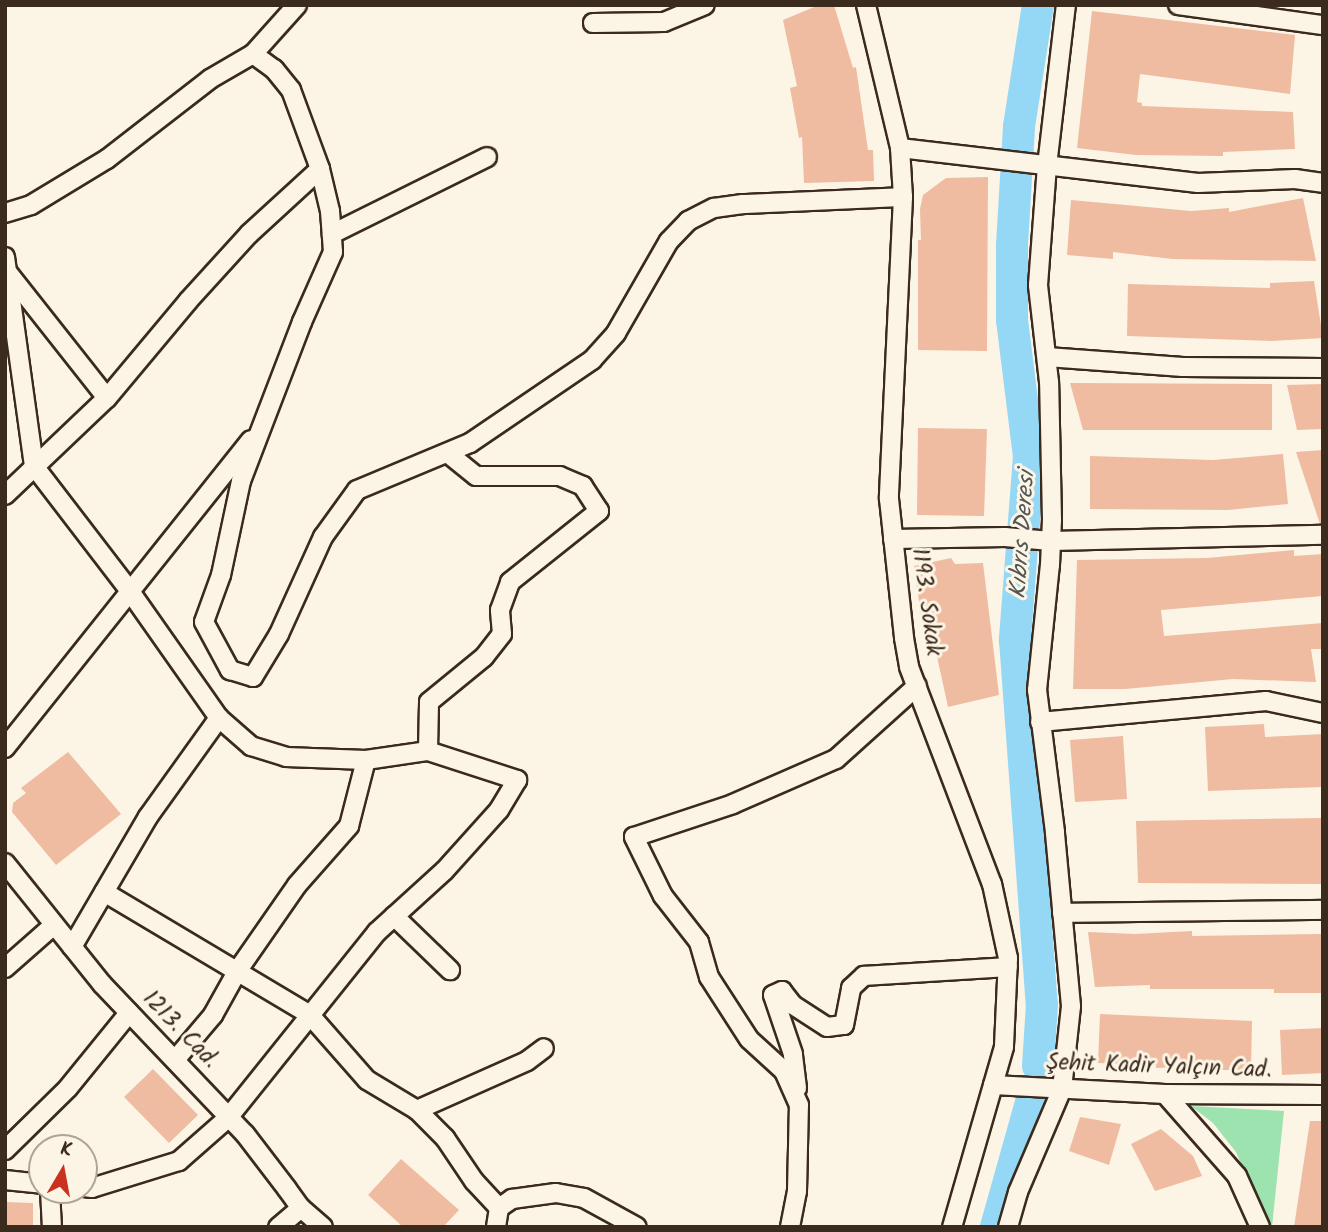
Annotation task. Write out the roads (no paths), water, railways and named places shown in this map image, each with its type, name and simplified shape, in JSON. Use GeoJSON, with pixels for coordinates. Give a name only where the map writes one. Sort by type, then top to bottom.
{"type":"FeatureCollection","features":[{"type":"Feature","properties":{"kind":"street"},"geometry":{"type":"LineString","coordinates":[[5,213],[31,205],[107,159],[210,79],[253,54],[297,5]]}},
{"type":"Feature","properties":{"kind":"street"},"geometry":{"type":"LineString","coordinates":[[593,23],[664,22],[705,5]]}},
{"type":"Feature","properties":{"kind":"street","name":"1193. Sokak"},"geometry":{"type":"LineString","coordinates":[[866,5],[900,148],[903,197],[889,499],[904,638],[909,667],[992,884],[1008,967],[1004,1047],[952,1227]]}},
{"type":"Feature","properties":{"kind":"street"},"geometry":{"type":"LineString","coordinates":[[1008,1227],[1018,1192],[1062,1089],[1071,1006],[1037,690],[1049,541],[1047,357],[1038,285],[1047,166],[1066,5]]}},
{"type":"Feature","properties":{"kind":"street"},"geometry":{"type":"LineString","coordinates":[[1178,5],[1323,25]]}},
{"type":"Feature","properties":{"kind":"street"},"geometry":{"type":"LineString","coordinates":[[253,54],[274,69],[291,90],[320,169],[333,252],[302,322],[241,481],[221,575],[204,622],[230,670],[253,677],[279,634],[323,537],[357,490],[404,468],[449,454],[526,408],[592,360],[616,333],[669,241],[688,221],[714,208],[743,204],[903,197]]}},
{"type":"Feature","properties":{"kind":"street"},"geometry":{"type":"LineString","coordinates":[[900,148],[1198,183],[1295,178],[1323,183]]}},
{"type":"Feature","properties":{"kind":"street"},"geometry":{"type":"LineString","coordinates":[[332,234],[487,157]]}},
{"type":"Feature","properties":{"kind":"street"},"geometry":{"type":"LineString","coordinates":[[5,495],[107,398],[188,301],[249,234],[320,169]]}},
{"type":"Feature","properties":{"kind":"street"},"geometry":{"type":"LineString","coordinates":[[7,265],[107,398]]}},
{"type":"Feature","properties":{"kind":"street"},"geometry":{"type":"LineString","coordinates":[[7,265],[11,351],[34,466],[129,590],[219,718],[250,746],[286,757],[366,760],[428,751],[517,780],[499,810],[444,871],[377,932],[229,1117],[178,1161],[98,1186]]}},
{"type":"Feature","properties":{"kind":"street"},"geometry":{"type":"LineString","coordinates":[[1047,357],[1183,367],[1323,369]]}},
{"type":"Feature","properties":{"kind":"street"},"geometry":{"type":"LineString","coordinates":[[5,748],[262,426]]}},
{"type":"Feature","properties":{"kind":"street"},"geometry":{"type":"LineString","coordinates":[[428,751],[429,702],[484,657],[502,634],[500,610],[510,582],[599,511],[583,486],[560,476],[476,476],[449,454]]}},
{"type":"Feature","properties":{"kind":"street"},"geometry":{"type":"LineString","coordinates":[[893,539],[1005,537],[1049,541],[1323,535]]}},
{"type":"Feature","properties":{"kind":"street"},"geometry":{"type":"LineString","coordinates":[[799,1105],[784,1071],[749,1039],[709,977],[699,942],[663,895],[634,837],[733,804],[836,759],[917,686]]}},
{"type":"Feature","properties":{"kind":"street"},"geometry":{"type":"LineString","coordinates":[[1040,722],[1266,701],[1323,713]]}},
{"type":"Feature","properties":{"kind":"street"},"geometry":{"type":"LineString","coordinates":[[72,947],[148,817],[219,718]]}},
{"type":"Feature","properties":{"kind":"street"},"geometry":{"type":"LineString","coordinates":[[175,1060],[213,1015],[239,970],[297,885],[349,825],[366,760]]}},
{"type":"Feature","properties":{"kind":"street","name":"1213. Cad."},"geometry":{"type":"LineString","coordinates":[[5,863],[72,947],[130,1013],[229,1117],[301,1208],[323,1227]]}},
{"type":"Feature","properties":{"kind":"street"},"geometry":{"type":"LineString","coordinates":[[104,892],[309,1014],[367,1080],[417,1110],[445,1138],[474,1181],[499,1208]]}},
{"type":"Feature","properties":{"kind":"street"},"geometry":{"type":"LineString","coordinates":[[1062,913],[1323,910]]}},
{"type":"Feature","properties":{"kind":"street"},"geometry":{"type":"LineString","coordinates":[[394,916],[450,970]]}},
{"type":"Feature","properties":{"kind":"street"},"geometry":{"type":"LineString","coordinates":[[5,968],[54,925]]}},
{"type":"Feature","properties":{"kind":"street"},"geometry":{"type":"LineString","coordinates":[[790,1227],[797,1191],[799,1105],[793,1054],[773,995],[782,991],[793,1005],[827,1027],[844,1026],[851,988],[864,976],[1008,967]]}},
{"type":"Feature","properties":{"kind":"street"},"geometry":{"type":"LineString","coordinates":[[5,1150],[68,1088],[130,1013]]}},
{"type":"Feature","properties":{"kind":"street"},"geometry":{"type":"LineString","coordinates":[[417,1110],[527,1061],[544,1048]]}},
{"type":"Feature","properties":{"kind":"street","name":"Şehit Kadir Yalçın Cad."},"geometry":{"type":"LineString","coordinates":[[993,1085],[1165,1094],[1323,1095]]}},
{"type":"Feature","properties":{"kind":"street"},"geometry":{"type":"LineString","coordinates":[[1165,1094],[1237,1176],[1260,1227]]}},
{"type":"Feature","properties":{"kind":"street"},"geometry":{"type":"LineString","coordinates":[[5,1180],[28,1182]]}},
{"type":"Feature","properties":{"kind":"street"},"geometry":{"type":"LineString","coordinates":[[496,1227],[499,1208],[512,1199],[556,1193],[584,1198],[637,1227]]}},
{"type":"Feature","properties":{"kind":"street"},"geometry":{"type":"LineString","coordinates":[[51,1204],[52,1227]]}},
{"type":"Feature","properties":{"kind":"street"},"geometry":{"type":"LineString","coordinates":[[278,1227],[301,1208]]}},
{"type":"Feature","properties":{"kind":"waterway","name":"Kıbrıs Deresi"},"geometry":{"type":"LineString","coordinates":[[1038,5],[1019,127],[1012,246],[1012,320],[1029,456],[1015,640],[1042,1004],[1038,1066]]}},
{"type":"Feature","properties":{"kind":"waterway","name":"Kıbrıs Deresi"},"geometry":{"type":"LineString","coordinates":[[996,1227],[1034,1092]]}}]}
